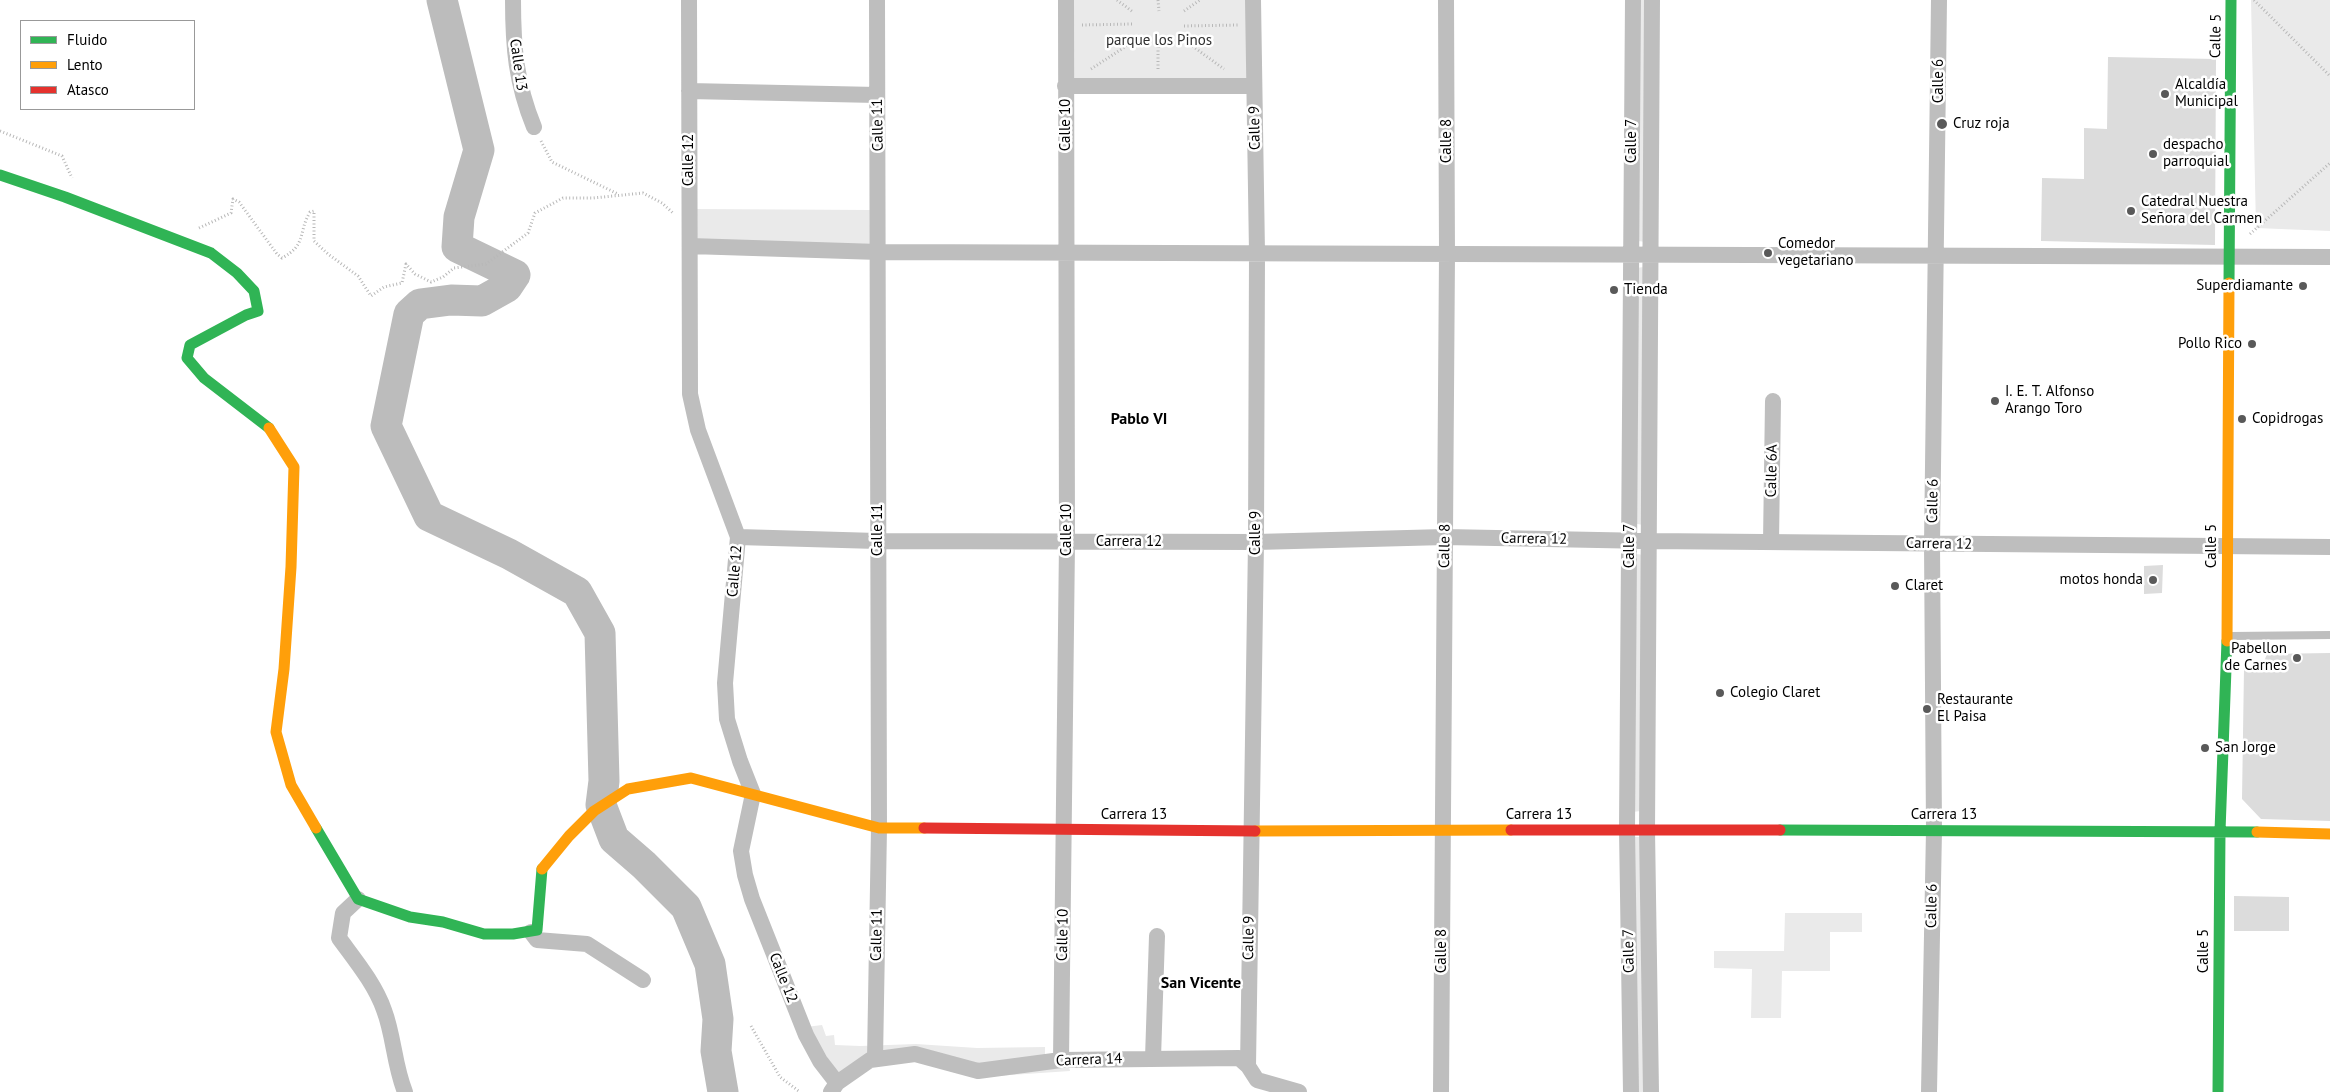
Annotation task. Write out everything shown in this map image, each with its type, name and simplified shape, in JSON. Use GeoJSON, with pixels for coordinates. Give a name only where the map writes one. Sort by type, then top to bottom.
{"type":"FeatureCollection","features":[{"type":"Feature","properties":{"kind":"street","name":"Calle 13"},"geometry":{"type":"LineString","coordinates":[[513,0],[513,37],[516,67],[523,99],[534,128]]}},
{"type":"Feature","properties":{"kind":"street","name":"Calle 12"},"geometry":{"type":"LineString","coordinates":[[689,0],[690,394],[698,430],[738,537],[724,683],[727,719],[753,794],[741,851],[752,899],[806,1035],[834,1088]]}},
{"type":"Feature","properties":{"kind":"street","name":"Calle 11"},"geometry":{"type":"LineString","coordinates":[[873,1059],[878,828],[879,252],[877,0]]}},
{"type":"Feature","properties":{"kind":"street","name":"Calle 10"},"geometry":{"type":"LineString","coordinates":[[1062,1060],[1066,829],[1066,0]]}},
{"type":"Feature","properties":{"kind":"street","name":"Calle 9"},"geometry":{"type":"LineString","coordinates":[[1248,1066],[1256,542],[1257,253],[1250,86],[1253,0]]}},
{"type":"Feature","properties":{"kind":"street","name":"Calle 8"},"geometry":{"type":"LineString","coordinates":[[1441,1092],[1447,254],[1446,0]]}},
{"type":"Feature","properties":{"kind":"street","name":"Calle 7"},"geometry":{"type":"LineString","coordinates":[[1632,1092],[1627,829],[1633,0]]}},
{"type":"Feature","properties":{"kind":"street","name":"Calle 7"},"geometry":{"type":"LineString","coordinates":[[1651,1092],[1647,830],[1652,0]]}},
{"type":"Feature","properties":{"kind":"street","name":"Calle 6"},"geometry":{"type":"LineString","coordinates":[[1929,1092],[1934,830],[1932,544],[1938,255],[1939,0]]}},
{"type":"Feature","properties":{"kind":"street","name":"Calle 5"},"geometry":{"type":"LineString","coordinates":[[2218,1092],[2220,831],[2227,636],[2231,0]]}},
{"type":"Feature","properties":{"kind":"street"},"geometry":{"type":"LineString","coordinates":[[1066,86],[1250,86]]}},
{"type":"Feature","properties":{"kind":"street"},"geometry":{"type":"LineString","coordinates":[[689,90],[877,95]]}},
{"type":"Feature","properties":{"kind":"street"},"geometry":{"type":"LineString","coordinates":[[0,175],[83,204],[211,253],[237,273],[254,292],[258,311],[246,315],[190,345],[187,358],[204,378],[267,424],[294,468],[287,632],[276,732],[291,785],[358,899],[410,916],[443,922],[484,934],[531,932],[537,940],[587,944],[643,980]]}},
{"type":"Feature","properties":{"kind":"street"},"geometry":{"type":"LineString","coordinates":[[690,246],[879,252],[2330,257]]}},
{"type":"Feature","properties":{"kind":"street","name":"Calle 6A"},"geometry":{"type":"LineString","coordinates":[[1771,542],[1773,401]]}},
{"type":"Feature","properties":{"kind":"street","name":"Carrera 12"},"geometry":{"type":"LineString","coordinates":[[738,537],[877,541],[1067,542],[1256,542],[1445,537],[2330,548]]}},
{"type":"Feature","properties":{"kind":"street","name":"Carrera 13"},"geometry":{"type":"LineString","coordinates":[[531,932],[536,930],[542,867],[568,836],[606,801],[628,789],[691,778],[878,828],[1251,831],[1627,829],[2220,831],[2330,834]]}},
{"type":"Feature","properties":{"kind":"street"},"geometry":{"type":"LineString","coordinates":[[358,899],[343,913],[339,938],[363,972],[384,1009],[404,1092]]}},
{"type":"Feature","properties":{"kind":"street"},"geometry":{"type":"LineString","coordinates":[[1153,1058],[1157,936]]}},
{"type":"Feature","properties":{"kind":"street","name":"Carrera 14"},"geometry":{"type":"LineString","coordinates":[[873,1059],[916,1054],[978,1071],[1062,1060],[1239,1058],[1248,1066],[1257,1080],[1299,1092]]}},
{"type":"Feature","properties":{"kind":"street"},"geometry":{"type":"LineString","coordinates":[[834,1088],[873,1059]]}},
{"type":"Feature","properties":{"kind":"lane"},"geometry":{"type":"LineString","coordinates":[[2227,636],[2330,635]]}},
{"type":"Feature","properties":{"kind":"path"},"geometry":{"type":"LineString","coordinates":[[1117,0],[1133,12]]}},
{"type":"Feature","properties":{"kind":"path"},"geometry":{"type":"LineString","coordinates":[[1158,0],[1159,11]]}},
{"type":"Feature","properties":{"kind":"path"},"geometry":{"type":"LineString","coordinates":[[1184,11],[1200,0]]}},
{"type":"Feature","properties":{"kind":"path"},"geometry":{"type":"LineString","coordinates":[[2254,0],[2330,76]]}},
{"type":"Feature","properties":{"kind":"path"},"geometry":{"type":"LineString","coordinates":[[1066,25],[1133,24]]}},
{"type":"Feature","properties":{"kind":"path"},"geometry":{"type":"LineString","coordinates":[[1184,26],[1253,24]]}},
{"type":"Feature","properties":{"kind":"path"},"geometry":{"type":"LineString","coordinates":[[1066,86],[1134,40]]}},
{"type":"Feature","properties":{"kind":"path"},"geometry":{"type":"LineString","coordinates":[[1158,40],[1158,86]]}},
{"type":"Feature","properties":{"kind":"path"},"geometry":{"type":"LineString","coordinates":[[1184,40],[1250,86]]}},
{"type":"Feature","properties":{"kind":"path"},"geometry":{"type":"LineString","coordinates":[[534,128],[552,162],[619,194]]}},
{"type":"Feature","properties":{"kind":"path"},"geometry":{"type":"LineString","coordinates":[[0,131],[62,156],[83,204]]}},
{"type":"Feature","properties":{"kind":"path"},"geometry":{"type":"LineString","coordinates":[[2249,235],[2330,163]]}},
{"type":"Feature","properties":{"kind":"path"},"geometry":{"type":"LineString","coordinates":[[198,228],[231,213],[233,199],[239,202],[276,254],[282,258],[295,251],[303,234],[306,219],[310,212],[314,211],[314,241],[358,276],[372,296],[384,287],[402,283],[406,264],[415,274],[431,282],[443,277],[454,268],[486,264],[528,233],[535,213],[563,198],[593,198],[644,193],[662,203],[676,216],[689,218]]}},
{"type":"Feature","properties":{"kind":"path"},"geometry":{"type":"LineString","coordinates":[[751,1026],[780,1077],[800,1092]]}},
{"type":"Feature","properties":{"kind":"green space","name":"parque los Pinos"},"geometry":{"type":"Polygon","coordinates":[[[1070,0],[1247,0],[1248,81],[1070,82],[1070,0]]]}},
{"type":"Feature","properties":{"kind":"green space"},"geometry":{"type":"Polygon","coordinates":[[[1638,0],[1647,0],[1646,242],[1638,241],[1638,0]]]}},
{"type":"Feature","properties":{"kind":"green space"},"geometry":{"type":"Polygon","coordinates":[[[2251,0],[2330,0],[2330,231],[2256,228],[2251,0]]]}},
{"type":"Feature","properties":{"kind":"green space"},"geometry":{"type":"Polygon","coordinates":[[[693,209],[872,210],[872,244],[694,242],[693,209]]]}},
{"type":"Feature","properties":{"kind":"green space"},"geometry":{"type":"Polygon","coordinates":[[[1644,267],[1644,525],[1637,524],[1636,268],[1644,267]]]}},
{"type":"Feature","properties":{"kind":"green space"},"geometry":{"type":"Polygon","coordinates":[[[1635,554],[1645,555],[1641,811],[1632,812],[1635,554]]]}},
{"type":"Feature","properties":{"kind":"green space"},"geometry":{"type":"Polygon","coordinates":[[[1633,837],[1642,837],[1644,1092],[1637,1092],[1633,837]]]}},
{"type":"Feature","properties":{"kind":"green space"},"geometry":{"type":"Polygon","coordinates":[[[1785,913],[1862,913],[1862,932],[1830,932],[1830,971],[1782,971],[1781,1018],[1751,1018],[1752,969],[1714,968],[1714,951],[1784,951],[1785,913]]]}},
{"type":"Feature","properties":{"kind":"green space"},"geometry":{"type":"Polygon","coordinates":[[[822,1025],[826,1036],[834,1035],[835,1045],[916,1044],[977,1048],[1045,1047],[1045,1059],[976,1067],[915,1051],[838,1073],[806,1027],[822,1025]]]}},
{"type":"Feature","properties":{"kind":"green space"},"geometry":{"type":"Polygon","coordinates":[[[1068,1062],[1070,1071],[981,1077],[1068,1062]]]}},
{"type":"Feature","properties":{"kind":"building"},"geometry":{"type":"Polygon","coordinates":[[[2108,57],[2216,59],[2215,245],[2041,241],[2042,178],[2084,179],[2084,128],[2107,129],[2108,57]]]}},
{"type":"Feature","properties":{"kind":"building","name":"motos honda"},"geometry":{"type":"Polygon","coordinates":[[[2163,565],[2162,593],[2144,594],[2144,566],[2163,565]]]}},
{"type":"Feature","properties":{"kind":"building"},"geometry":{"type":"Polygon","coordinates":[[[2330,653],[2330,821],[2261,819],[2242,799],[2244,669],[2261,669],[2267,654],[2330,653]]]}},
{"type":"Feature","properties":{"kind":"building"},"geometry":{"type":"Polygon","coordinates":[[[2234,896],[2289,897],[2289,931],[2234,931],[2234,896]]]}},
{"type":"Feature","properties":{"kind":"waterway"},"geometry":{"type":"LineString","coordinates":[[442,0],[479,150],[459,217],[457,247],[515,275],[507,287],[482,301],[451,300],[420,304],[409,314],[386,426],[429,516],[509,554],[577,592],[600,633],[604,781],[601,805],[614,839],[644,865],[686,907],[710,964],[718,1019],[716,1051],[723,1092]]}},
{"type":"Feature","properties":{"kind":"traffic: fast"},"geometry":{"type":"LineString","coordinates":[[2229,283],[2231,0]]}},
{"type":"Feature","properties":{"kind":"traffic: fast"},"geometry":{"type":"LineString","coordinates":[[0,175],[65,197],[211,253],[237,273],[254,291],[258,311],[246,315],[190,345],[187,358],[204,378],[269,428]]}},
{"type":"Feature","properties":{"kind":"traffic: fast"},"geometry":{"type":"LineString","coordinates":[[2218,1092],[2220,831],[2227,641]]}},
{"type":"Feature","properties":{"kind":"traffic: fast"},"geometry":{"type":"LineString","coordinates":[[316,828],[358,899],[410,917],[443,922],[484,934],[513,934],[537,930],[542,869]]}},
{"type":"Feature","properties":{"kind":"traffic: fast"},"geometry":{"type":"LineString","coordinates":[[1780,830],[2257,832]]}},
{"type":"Feature","properties":{"kind":"traffic: slow"},"geometry":{"type":"LineString","coordinates":[[2227,641],[2229,283]]}},
{"type":"Feature","properties":{"kind":"traffic: slow"},"geometry":{"type":"LineString","coordinates":[[269,428],[294,467],[291,567],[284,669],[276,732],[291,785],[316,828]]}},
{"type":"Feature","properties":{"kind":"traffic: slow"},"geometry":{"type":"LineString","coordinates":[[542,869],[569,836],[594,811],[628,789],[691,778],[879,828],[924,828]]}},
{"type":"Feature","properties":{"kind":"traffic: slow"},"geometry":{"type":"LineString","coordinates":[[1255,831],[1511,830]]}},
{"type":"Feature","properties":{"kind":"traffic: slow"},"geometry":{"type":"LineString","coordinates":[[2257,832],[2330,834]]}},
{"type":"Feature","properties":{"kind":"traffic: jam"},"geometry":{"type":"LineString","coordinates":[[924,828],[1255,831]]}},
{"type":"Feature","properties":{"kind":"traffic: jam"},"geometry":{"type":"LineString","coordinates":[[1511,830],[1780,830]]}},
{"type":"Feature","properties":{"kind":"place","name":"Alcaldía Municipal"},"geometry":{"type":"Point","coordinates":[2165,94]}},
{"type":"Feature","properties":{"kind":"place","name":"Cruz roja"},"geometry":{"type":"Point","coordinates":[1942,124]}},
{"type":"Feature","properties":{"kind":"place","name":"despacho parroquial"},"geometry":{"type":"Point","coordinates":[2153,154]}},
{"type":"Feature","properties":{"kind":"place","name":"Catedral Nuestra Señora del Carmen"},"geometry":{"type":"Point","coordinates":[2131,211]}},
{"type":"Feature","properties":{"kind":"place","name":"Comedor vegetariano"},"geometry":{"type":"Point","coordinates":[1768,253]}},
{"type":"Feature","properties":{"kind":"place","name":"Superdiamante"},"geometry":{"type":"Point","coordinates":[2303,286]}},
{"type":"Feature","properties":{"kind":"place","name":"Tienda"},"geometry":{"type":"Point","coordinates":[1614,290]}},
{"type":"Feature","properties":{"kind":"place","name":"Pollo Rico"},"geometry":{"type":"Point","coordinates":[2252,344]}},
{"type":"Feature","properties":{"kind":"place","name":"I. E. T. Alfonso Arango Toro"},"geometry":{"type":"Point","coordinates":[1995,401]}},
{"type":"Feature","properties":{"kind":"place","name":"Copidrogas"},"geometry":{"type":"Point","coordinates":[2242,419]}},
{"type":"Feature","properties":{"kind":"place","name":"motos honda"},"geometry":{"type":"Point","coordinates":[2153,580]}},
{"type":"Feature","properties":{"kind":"place","name":"Claret"},"geometry":{"type":"Point","coordinates":[1895,586]}},
{"type":"Feature","properties":{"kind":"place","name":"Pabellon de Carnes"},"geometry":{"type":"Point","coordinates":[2297,658]}},
{"type":"Feature","properties":{"kind":"place","name":"Colegio Claret"},"geometry":{"type":"Point","coordinates":[1720,693]}},
{"type":"Feature","properties":{"kind":"place","name":"Restaurante El Paisa"},"geometry":{"type":"Point","coordinates":[1927,709]}},
{"type":"Feature","properties":{"kind":"place","name":"San Jorge"},"geometry":{"type":"Point","coordinates":[2205,748]}},
{"type":"Feature","properties":{"kind":"district","name":"Pablo VI"},"geometry":{"type":"Point","coordinates":[1139,419]}},
{"type":"Feature","properties":{"kind":"district","name":"San Vicente"},"geometry":{"type":"Point","coordinates":[1201,983]}}]}
